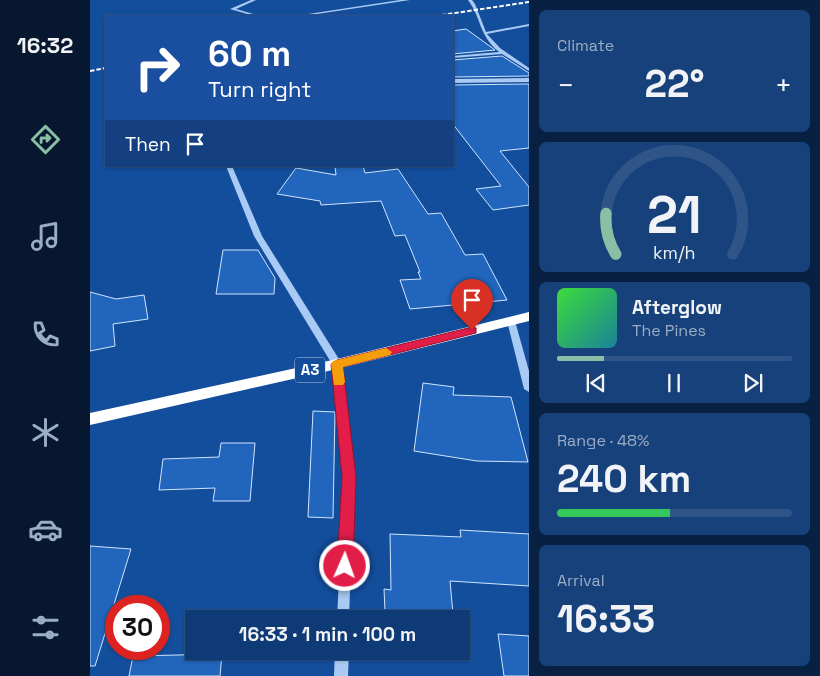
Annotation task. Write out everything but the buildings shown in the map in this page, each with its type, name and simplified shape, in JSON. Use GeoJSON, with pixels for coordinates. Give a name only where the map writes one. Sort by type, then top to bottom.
{"type":"FeatureCollection","features":[{"type":"Feature","properties":{"kind":"highway","name":"A3"},"geometry":{"type":"LineString","coordinates":[[90,419],[337,364],[529,316]]}},
{"type":"Feature","properties":{"kind":"street"},"geometry":{"type":"LineString","coordinates":[[254,0],[232,9],[254,15]]}},
{"type":"Feature","properties":{"kind":"street"},"geometry":{"type":"LineString","coordinates":[[329,11],[356,0]]}},
{"type":"Feature","properties":{"kind":"street"},"geometry":{"type":"LineString","coordinates":[[303,15],[408,0]]}},
{"type":"Feature","properties":{"kind":"street"},"geometry":{"type":"LineString","coordinates":[[470,0],[478,10],[485,33],[502,53],[529,70]]}},
{"type":"Feature","properties":{"kind":"street"},"geometry":{"type":"LineString","coordinates":[[485,33],[529,25]]}},
{"type":"Feature","properties":{"kind":"street"},"geometry":{"type":"LineString","coordinates":[[454,57],[502,53]]}},
{"type":"Feature","properties":{"kind":"street"},"geometry":{"type":"LineString","coordinates":[[454,81],[529,80]]}},
{"type":"Feature","properties":{"kind":"street"},"geometry":{"type":"LineString","coordinates":[[229,167],[258,236],[337,364],[349,477],[343,610]]}},
{"type":"Feature","properties":{"kind":"street"},"geometry":{"type":"LineString","coordinates":[[511,320],[529,389]]}},
{"type":"Feature","properties":{"kind":"street"},"geometry":{"type":"LineString","coordinates":[[341,676],[342,660]]}},
{"type":"Feature","properties":{"kind":"railway"},"geometry":{"type":"LineString","coordinates":[[442,15],[529,2]]}},
{"type":"Feature","properties":{"kind":"railway"},"geometry":{"type":"LineString","coordinates":[[90,71],[105,68]]}},
{"type":"Feature","properties":{"kind":"slow traffic"},"geometry":{"type":"LineString","coordinates":[[339,382],[337,364],[386,352]]}},
{"type":"Feature","properties":{"kind":"route"},"geometry":{"type":"LineString","coordinates":[[345,566],[349,477],[337,364],[472,330]]}}]}
